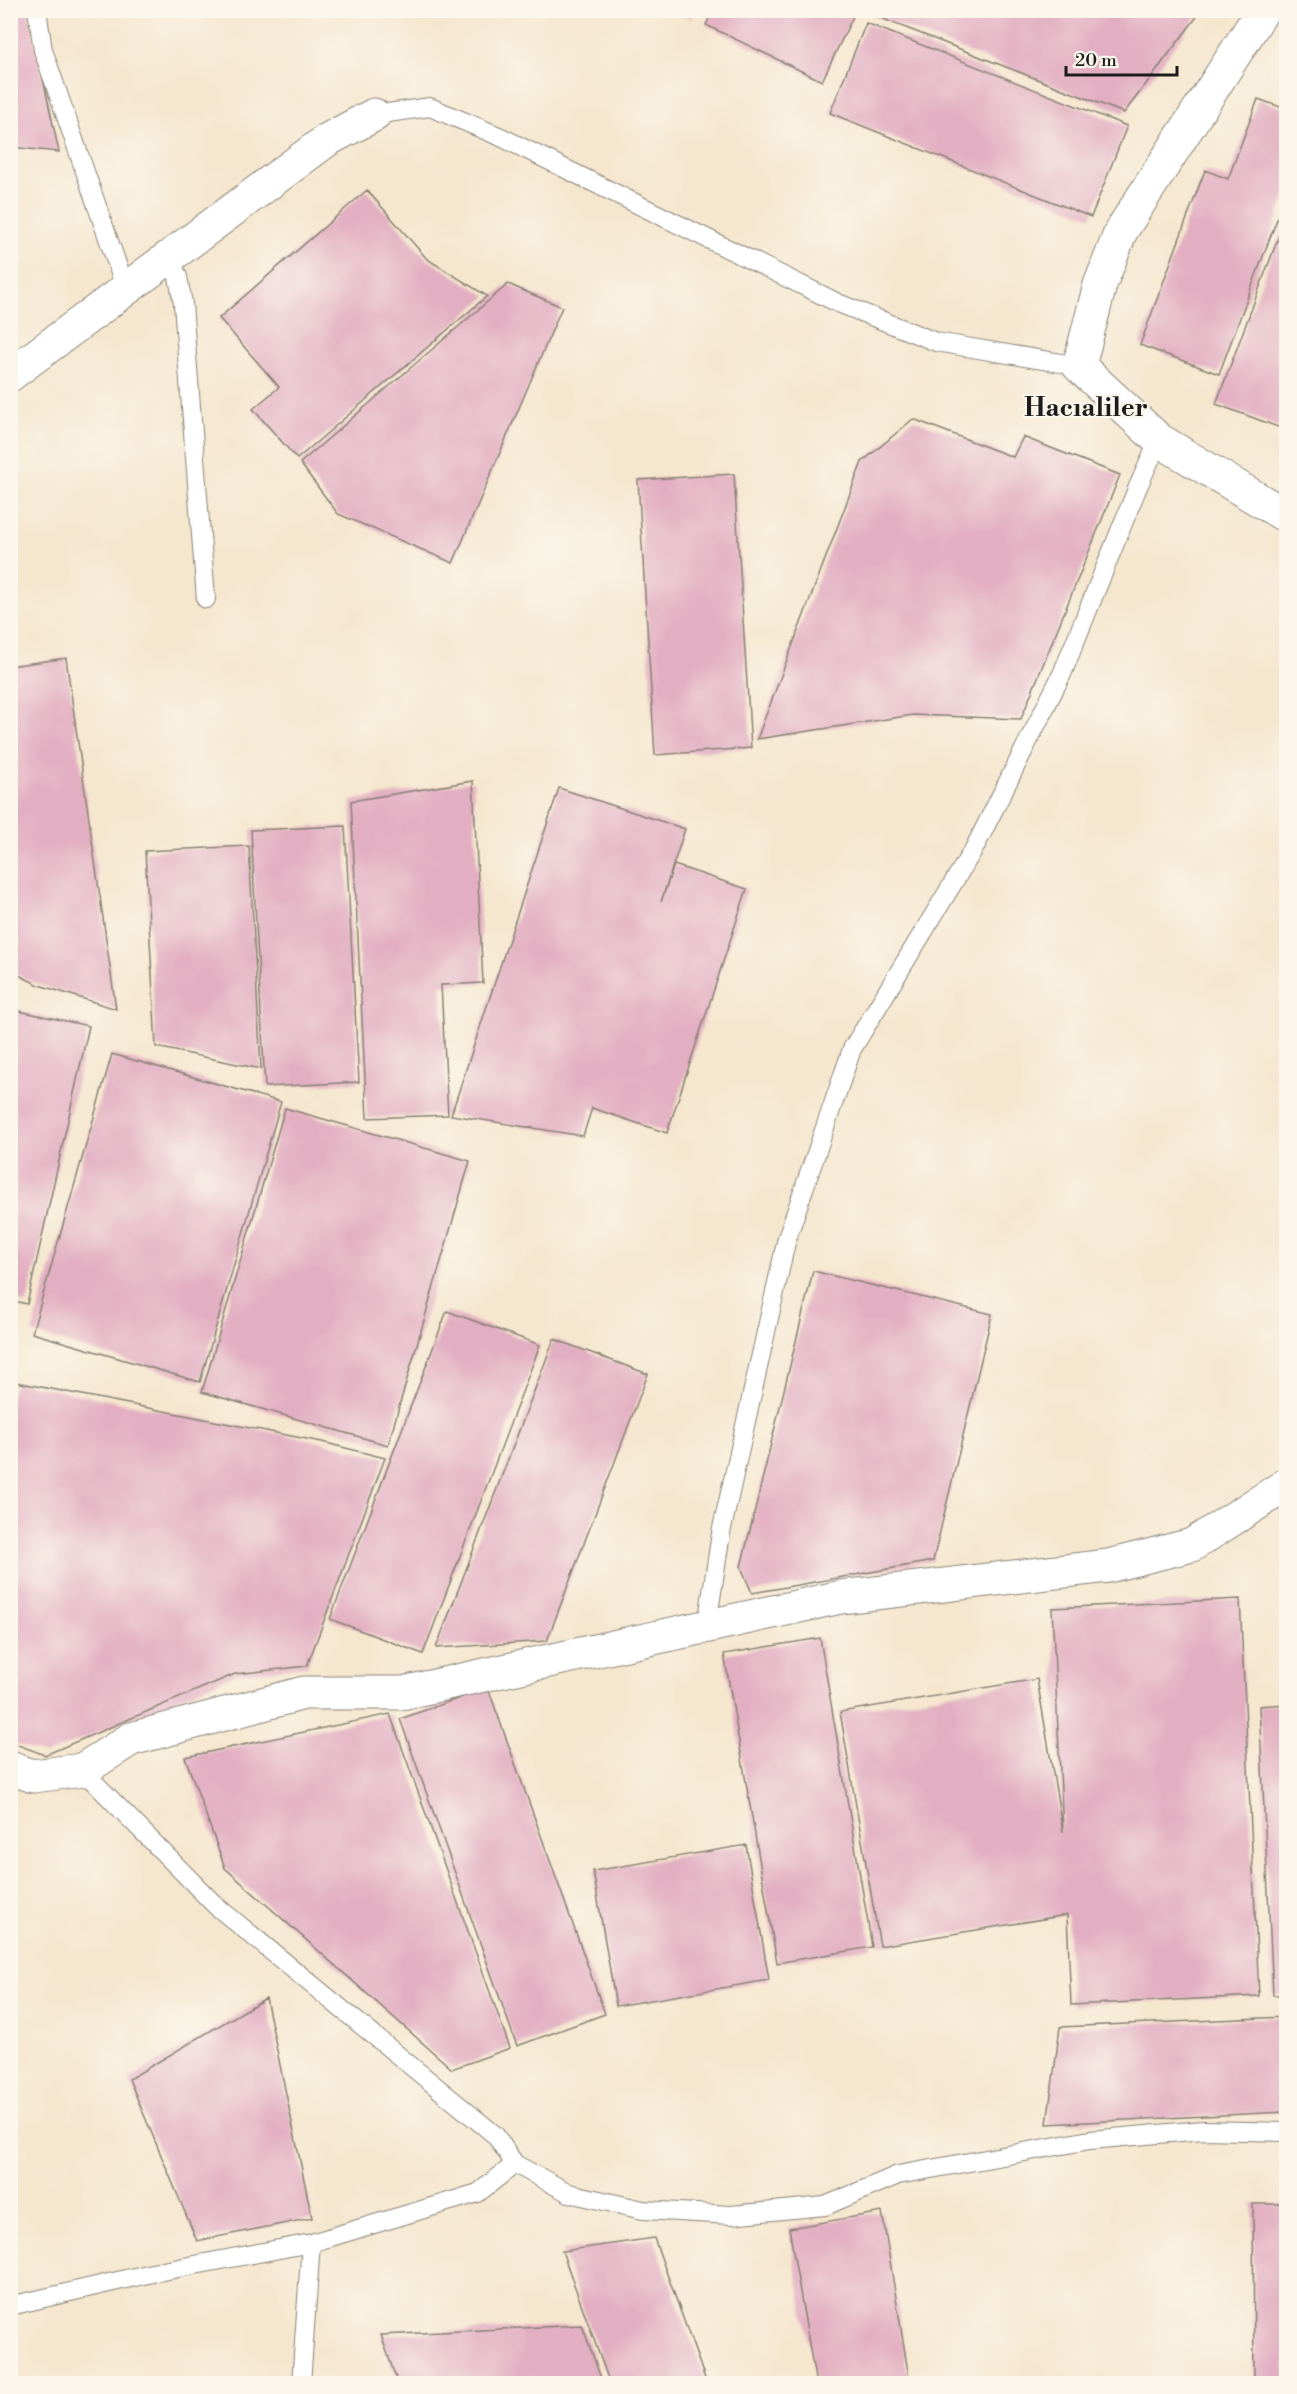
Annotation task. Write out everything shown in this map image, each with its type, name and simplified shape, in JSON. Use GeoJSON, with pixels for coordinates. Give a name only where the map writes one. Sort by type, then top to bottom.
{"type":"FeatureCollection","features":[{"type":"Feature","properties":{"kind":"street"},"geometry":{"type":"LineString","coordinates":[[1263,10],[1121,231],[1100,285],[1079,366],[1159,440],[1287,516]]}},
{"type":"Feature","properties":{"kind":"street"},"geometry":{"type":"LineString","coordinates":[[10,375],[327,140],[374,115]]}},
{"type":"Feature","properties":{"kind":"street"},"geometry":{"type":"LineString","coordinates":[[10,1768],[33,1776],[82,1770],[131,1739],[304,1693],[402,1693],[841,1597],[1108,1566],[1192,1545],[1287,1485]]}},
{"type":"Feature","properties":{"kind":"lane"},"geometry":{"type":"LineString","coordinates":[[37,10],[43,50],[126,290]]}},
{"type":"Feature","properties":{"kind":"lane"},"geometry":{"type":"LineString","coordinates":[[374,115],[430,107],[501,137],[838,303],[936,342],[1079,366]]}},
{"type":"Feature","properties":{"kind":"lane"},"geometry":{"type":"LineString","coordinates":[[170,258],[178,277],[183,304],[206,599]]}},
{"type":"Feature","properties":{"kind":"lane"},"geometry":{"type":"LineString","coordinates":[[707,1625],[721,1533],[787,1238],[852,1049],[975,846],[996,806],[1062,674],[1159,440]]}},
{"type":"Feature","properties":{"kind":"lane"},"geometry":{"type":"LineString","coordinates":[[82,1770],[215,1905],[495,2135],[515,2164],[569,2193],[644,2210],[731,2215],[825,2206],[898,2175],[1090,2140],[1203,2130],[1287,2132]]}},
{"type":"Feature","properties":{"kind":"lane"},"geometry":{"type":"LineString","coordinates":[[10,2306],[152,2273],[311,2243],[478,2193],[515,2164]]}},
{"type":"Feature","properties":{"kind":"lane"},"geometry":{"type":"LineString","coordinates":[[301,2384],[311,2243]]}},
{"type":"Feature","properties":{"kind":"building"},"geometry":{"type":"Polygon","coordinates":[[[10,10],[28,10],[59,152],[10,147],[10,10]]]}},
{"type":"Feature","properties":{"kind":"building"},"geometry":{"type":"Polygon","coordinates":[[[676,10],[695,10],[691,18],[676,10]]]}},
{"type":"Feature","properties":{"kind":"building"},"geometry":{"type":"Polygon","coordinates":[[[713,10],[856,10],[822,81],[706,25],[713,10]]]}},
{"type":"Feature","properties":{"kind":"building"},"geometry":{"type":"Polygon","coordinates":[[[875,10],[1202,10],[1124,113],[873,15],[875,10]]]}},
{"type":"Feature","properties":{"kind":"building"},"geometry":{"type":"Polygon","coordinates":[[[866,23],[1127,126],[1091,217],[830,113],[866,23]]]}},
{"type":"Feature","properties":{"kind":"building"},"geometry":{"type":"Polygon","coordinates":[[[1258,99],[1286,109],[1286,195],[1219,374],[1140,345],[1205,170],[1228,179],[1258,99]]]}},
{"type":"Feature","properties":{"kind":"building"},"geometry":{"type":"Polygon","coordinates":[[[367,190],[427,259],[487,296],[297,459],[253,409],[279,387],[219,318],[367,190]]]}},
{"type":"Feature","properties":{"kind":"building"},"geometry":{"type":"Polygon","coordinates":[[[1286,217],[1286,430],[1216,404],[1286,217]]]}},
{"type":"Feature","properties":{"kind":"building"},"geometry":{"type":"Polygon","coordinates":[[[508,284],[562,307],[453,563],[338,514],[300,463],[508,284]]]}},
{"type":"Feature","properties":{"kind":"building"},"geometry":{"type":"Polygon","coordinates":[[[913,419],[1013,457],[1023,437],[1120,475],[1021,719],[913,715],[757,739],[862,462],[913,419]]]}},
{"type":"Feature","properties":{"kind":"building"},"geometry":{"type":"Polygon","coordinates":[[[734,474],[751,748],[655,755],[638,480],[734,474]]]}},
{"type":"Feature","properties":{"kind":"building"},"geometry":{"type":"Polygon","coordinates":[[[66,658],[116,1009],[39,985],[10,971],[10,666],[66,658]]]}},
{"type":"Feature","properties":{"kind":"building"},"geometry":{"type":"Polygon","coordinates":[[[473,781],[483,983],[441,985],[448,1115],[367,1118],[351,801],[473,781]]]}},
{"type":"Feature","properties":{"kind":"building"},"geometry":{"type":"Polygon","coordinates":[[[559,788],[685,829],[661,902],[674,865],[747,889],[667,1133],[592,1108],[583,1136],[451,1115],[559,788]]]}},
{"type":"Feature","properties":{"kind":"building"},"geometry":{"type":"Polygon","coordinates":[[[345,826],[359,1082],[265,1087],[251,830],[345,826]]]}},
{"type":"Feature","properties":{"kind":"building"},"geometry":{"type":"Polygon","coordinates":[[[249,846],[261,1069],[156,1047],[145,851],[249,846]]]}},
{"type":"Feature","properties":{"kind":"building"},"geometry":{"type":"Polygon","coordinates":[[[10,1009],[89,1026],[27,1304],[10,1300],[10,1009]]]}},
{"type":"Feature","properties":{"kind":"building"},"geometry":{"type":"Polygon","coordinates":[[[112,1054],[281,1102],[200,1382],[32,1333],[112,1054]]]}},
{"type":"Feature","properties":{"kind":"building"},"geometry":{"type":"Polygon","coordinates":[[[285,1108],[470,1161],[388,1445],[202,1392],[285,1108]]]}},
{"type":"Feature","properties":{"kind":"building"},"geometry":{"type":"Polygon","coordinates":[[[813,1271],[992,1314],[933,1561],[752,1593],[741,1567],[813,1271]]]}},
{"type":"Feature","properties":{"kind":"building"},"geometry":{"type":"Polygon","coordinates":[[[447,1311],[540,1345],[423,1654],[330,1619],[447,1311]]]}},
{"type":"Feature","properties":{"kind":"building"},"geometry":{"type":"Polygon","coordinates":[[[554,1339],[648,1374],[547,1641],[436,1648],[554,1339]]]}},
{"type":"Feature","properties":{"kind":"building"},"geometry":{"type":"Polygon","coordinates":[[[16,1382],[322,1442],[385,1458],[307,1666],[235,1674],[45,1755],[10,1742],[10,1396],[16,1382]]]}},
{"type":"Feature","properties":{"kind":"building"},"geometry":{"type":"Polygon","coordinates":[[[1240,1599],[1259,1996],[1071,2005],[1067,1915],[880,1946],[840,1712],[1037,1679],[1063,1832],[1052,1608],[1240,1599]]]}},
{"type":"Feature","properties":{"kind":"building"},"geometry":{"type":"Polygon","coordinates":[[[820,1638],[872,1947],[777,1963],[724,1654],[820,1638]]]}},
{"type":"Feature","properties":{"kind":"building"},"geometry":{"type":"Polygon","coordinates":[[[488,1688],[605,2014],[517,2046],[400,1719],[488,1688]]]}},
{"type":"Feature","properties":{"kind":"building"},"geometry":{"type":"Polygon","coordinates":[[[1286,1704],[1286,1995],[1273,1995],[1259,1706],[1286,1704]]]}},
{"type":"Feature","properties":{"kind":"building"},"geometry":{"type":"Polygon","coordinates":[[[390,1714],[510,2048],[452,2069],[225,1868],[185,1757],[390,1714]]]}},
{"type":"Feature","properties":{"kind":"building"},"geometry":{"type":"Polygon","coordinates":[[[746,1845],[769,1980],[616,2006],[593,1871],[746,1845]]]}},
{"type":"Feature","properties":{"kind":"building"},"geometry":{"type":"Polygon","coordinates":[[[266,1998],[312,2218],[197,2241],[129,2079],[266,1998]]]}},
{"type":"Feature","properties":{"kind":"building"},"geometry":{"type":"Polygon","coordinates":[[[1286,2017],[1286,2112],[1047,2124],[1060,2027],[1286,2017]]]}},
{"type":"Feature","properties":{"kind":"building"},"geometry":{"type":"Polygon","coordinates":[[[1253,2204],[1286,2204],[1286,2384],[1254,2384],[1253,2204]]]}},
{"type":"Feature","properties":{"kind":"building"},"geometry":{"type":"Polygon","coordinates":[[[882,2212],[910,2384],[816,2384],[789,2228],[882,2212]]]}},
{"type":"Feature","properties":{"kind":"building"},"geometry":{"type":"Polygon","coordinates":[[[654,2238],[707,2384],[610,2384],[562,2251],[654,2238]]]}},
{"type":"Feature","properties":{"kind":"building"},"geometry":{"type":"Polygon","coordinates":[[[582,2325],[603,2384],[398,2384],[381,2335],[582,2325]]]}},
{"type":"Feature","properties":{"kind":"district","name":"Hacıaliler"},"geometry":{"type":"Point","coordinates":[1086,407]}}]}
